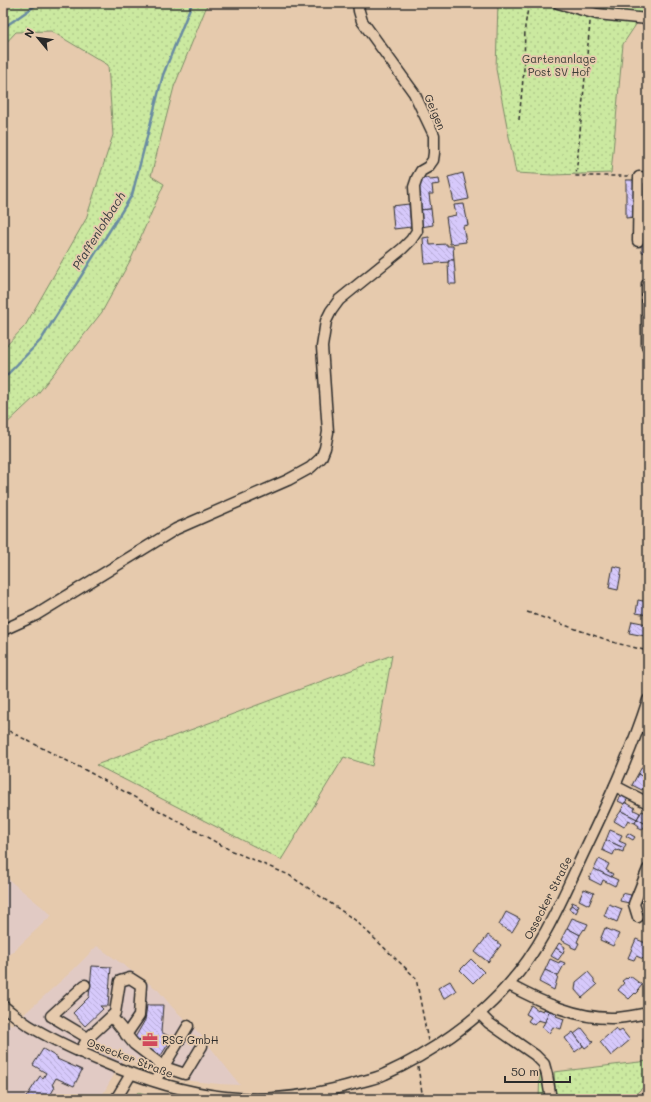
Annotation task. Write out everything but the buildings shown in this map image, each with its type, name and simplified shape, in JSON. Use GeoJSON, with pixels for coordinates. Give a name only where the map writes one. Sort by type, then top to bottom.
{"type":"FeatureCollection","features":[{"type":"Feature","properties":{"kind":"street","name":"Geigen"},"geometry":{"type":"LineString","coordinates":[[3,630],[36,615],[176,529],[288,480],[310,468],[321,458],[326,448],[328,432],[322,347],[326,321],[338,300],[394,255],[411,240],[417,231],[414,187],[421,171],[433,160],[434,153],[434,135],[414,93],[362,21],[358,3]]}},
{"type":"Feature","properties":{"kind":"street"},"geometry":{"type":"LineString","coordinates":[[558,3],[597,14],[648,19]]}},
{"type":"Feature","properties":{"kind":"street"},"geometry":{"type":"LineString","coordinates":[[638,241],[643,178]]}},
{"type":"Feature","properties":{"kind":"street"},"geometry":{"type":"LineString","coordinates":[[647,284],[648,346]]}},
{"type":"Feature","properties":{"kind":"street","name":"Ossecker Straße"},"geometry":{"type":"LineString","coordinates":[[3,1006],[27,1024],[80,1052],[131,1074],[180,1090],[226,1097],[265,1099],[307,1095],[384,1075],[430,1050],[459,1031],[509,985],[533,953],[553,919],[615,786],[642,720],[648,700]]}},
{"type":"Feature","properties":{"kind":"street"},"geometry":{"type":"LineString","coordinates":[[615,786],[648,803]]}},
{"type":"Feature","properties":{"kind":"street"},"geometry":{"type":"LineString","coordinates":[[638,917],[634,904],[648,869]]}},
{"type":"Feature","properties":{"kind":"street"},"geometry":{"type":"LineString","coordinates":[[80,1052],[88,1038],[115,1013],[120,981],[130,978],[141,985],[139,1016],[126,1035]]}},
{"type":"Feature","properties":{"kind":"street"},"geometry":{"type":"LineString","coordinates":[[85,984],[51,1016],[88,1038]]}},
{"type":"Feature","properties":{"kind":"street"},"geometry":{"type":"LineString","coordinates":[[509,985],[537,1000],[586,1015],[614,1018],[648,1013]]}},
{"type":"Feature","properties":{"kind":"street"},"geometry":{"type":"LineString","coordinates":[[480,1013],[489,1023],[535,1055],[544,1064],[548,1075],[551,1099]]}},
{"type":"Feature","properties":{"kind":"street"},"geometry":{"type":"LineString","coordinates":[[112,1017],[134,1044],[164,1067],[185,1074],[202,1046]]}},
{"type":"Feature","properties":{"kind":"street"},"geometry":{"type":"LineString","coordinates":[[155,1082],[188,1026]]}},
{"type":"Feature","properties":{"kind":"street"},"geometry":{"type":"LineString","coordinates":[[116,1099],[131,1074]]}},
{"type":"Feature","properties":{"kind":"path"},"geometry":{"type":"LineString","coordinates":[[519,120],[524,69],[525,26],[529,3]]}},
{"type":"Feature","properties":{"kind":"path"},"geometry":{"type":"LineString","coordinates":[[594,23],[589,22],[576,176],[643,178]]}},
{"type":"Feature","properties":{"kind":"path"},"geometry":{"type":"LineString","coordinates":[[527,612],[616,643],[648,651]]}},
{"type":"Feature","properties":{"kind":"path"},"geometry":{"type":"LineString","coordinates":[[3,728],[87,771],[232,851],[289,874],[355,920],[416,978],[430,1050]]}},
{"type":"Feature","properties":{"kind":"path"},"geometry":{"type":"LineString","coordinates":[[418,1057],[423,1099]]}},
{"type":"Feature","properties":{"kind":"path"},"geometry":{"type":"LineString","coordinates":[[635,1099],[648,1089]]}},
{"type":"Feature","properties":{"kind":"shaded area"},"geometry":{"type":"Polygon","coordinates":[[[3,875],[52,915],[3,961],[3,875]]]}},
{"type":"Feature","properties":{"kind":"shaded area"},"geometry":{"type":"Polygon","coordinates":[[[97,946],[158,990],[173,1008],[200,1034],[240,1085],[191,1081],[123,1059],[100,1099],[3,1099],[3,1018],[12,1025],[73,970],[97,946]]]}},
{"type":"Feature","properties":{"kind":"green space"},"geometry":{"type":"Polygon","coordinates":[[[3,3],[208,3],[174,87],[151,176],[164,184],[131,259],[102,312],[36,396],[3,427],[3,349],[25,326],[86,219],[113,135],[108,65],[51,31],[16,32],[3,46],[3,3]]]}},
{"type":"Feature","properties":{"kind":"green space","name":"Gartenanlage Post SV Hof"},"geometry":{"type":"Polygon","coordinates":[[[498,3],[648,3],[648,23],[637,23],[623,44],[611,173],[553,175],[516,173],[496,69],[498,3]]]}},
{"type":"Feature","properties":{"kind":"green space"},"geometry":{"type":"Polygon","coordinates":[[[392,655],[372,766],[344,757],[281,860],[96,765],[392,655]]]}},
{"type":"Feature","properties":{"kind":"green space"},"geometry":{"type":"Polygon","coordinates":[[[648,1061],[648,1083],[630,1099],[556,1099],[554,1072],[648,1061]]]}},
{"type":"Feature","properties":{"kind":"green space"},"geometry":{"type":"Polygon","coordinates":[[[540,1069],[546,1086],[547,1099],[539,1099],[540,1069]]]}},
{"type":"Feature","properties":{"kind":"green space"},"geometry":{"type":"Polygon","coordinates":[[[138,1092],[162,1099],[134,1099],[138,1092]]]}},
{"type":"Feature","properties":{"kind":"waterway"},"geometry":{"type":"LineString","coordinates":[[3,28],[39,3]]}},
{"type":"Feature","properties":{"kind":"waterway","name":"Pfaffenlohbach"},"geometry":{"type":"LineString","coordinates":[[3,379],[41,340],[132,195],[163,75],[192,3]]}},
{"type":"Feature","properties":{"kind":"place","name":"RSG GmbH"},"geometry":{"type":"Point","coordinates":[150,1040]}}]}
